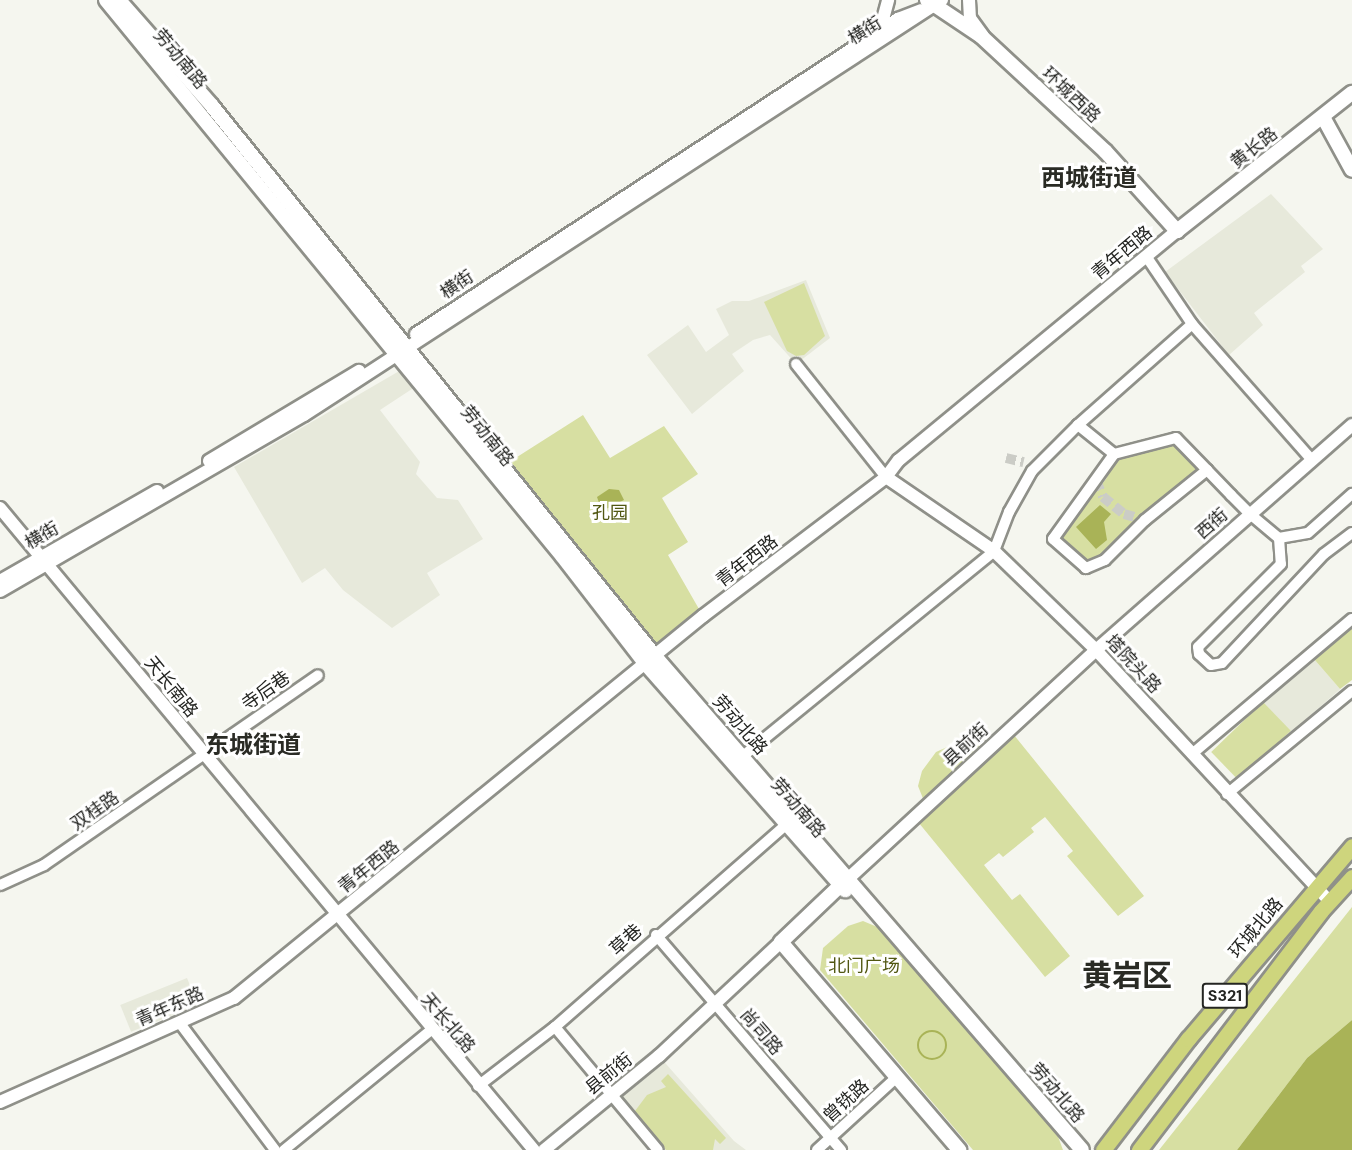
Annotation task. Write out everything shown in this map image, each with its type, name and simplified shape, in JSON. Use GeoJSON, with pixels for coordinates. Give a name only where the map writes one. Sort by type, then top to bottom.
{"type":"FeatureCollection","features":[{"type":"Feature","properties":{"kind":"main road","name":"劳动南路"},"geometry":{"type":"LineString","coordinates":[[106,0],[400,350]]}},
{"type":"Feature","properties":{"kind":"main road","name":"劳动南路"},"geometry":{"type":"LineString","coordinates":[[119,0],[212,106],[400,350]]}},
{"type":"Feature","properties":{"kind":"main road","name":"环城西路"},"geometry":{"type":"LineString","coordinates":[[935,1],[989,44],[1105,151],[1177,231]]}},
{"type":"Feature","properties":{"kind":"main road","name":"黄长路"},"geometry":{"type":"LineString","coordinates":[[1177,231],[1352,93]]}},
{"type":"Feature","properties":{"kind":"main road"},"geometry":{"type":"LineString","coordinates":[[1323,117],[1352,170]]}},
{"type":"Feature","properties":{"kind":"main road","name":"劳动北路"},"geometry":{"type":"LineString","coordinates":[[400,350],[650,659],[743,756],[791,820],[1082,1150]]}},
{"type":"Feature","properties":{"kind":"main road","name":"劳动南路"},"geometry":{"type":"LineString","coordinates":[[650,659],[791,820]]}},
{"type":"Feature","properties":{"kind":"main road","name":"环城北路"},"geometry":{"type":"LineString","coordinates":[[1104,1150],[1188,1039],[1352,846]]}},
{"type":"Feature","properties":{"kind":"main road","name":"S321"},"geometry":{"type":"LineString","coordinates":[[1139,1150],[1330,902],[1352,877]]}},
{"type":"Feature","properties":{"kind":"main road","name":"县前街"},"geometry":{"type":"LineString","coordinates":[[780,946],[847,883]]}},
{"type":"Feature","properties":{"kind":"main road"},"geometry":{"type":"LineString","coordinates":[[780,946],[897,1077],[955,1149]]}},
{"type":"Feature","properties":{"kind":"street"},"geometry":{"type":"LineString","coordinates":[[859,45],[882,23],[888,0]]}},
{"type":"Feature","properties":{"kind":"street"},"geometry":{"type":"LineString","coordinates":[[969,0],[970,18],[989,44]]}},
{"type":"Feature","properties":{"kind":"street","name":"横街"},"geometry":{"type":"LineString","coordinates":[[655,182],[898,19],[935,1]]}},
{"type":"Feature","properties":{"kind":"street","name":"横街"},"geometry":{"type":"LineString","coordinates":[[0,591],[44,561],[400,350],[935,1]]}},
{"type":"Feature","properties":{"kind":"street","name":"青年西路"},"geometry":{"type":"LineString","coordinates":[[336,916],[650,659],[886,477],[899,460],[1177,231]]}},
{"type":"Feature","properties":{"kind":"street"},"geometry":{"type":"LineString","coordinates":[[1146,256],[1192,324],[1312,460]]}},
{"type":"Feature","properties":{"kind":"street"},"geometry":{"type":"LineString","coordinates":[[743,756],[994,551],[1009,512],[1032,471],[1078,425],[1192,324]]}},
{"type":"Feature","properties":{"kind":"street"},"geometry":{"type":"LineString","coordinates":[[796,364],[886,477]]}},
{"type":"Feature","properties":{"kind":"street"},"geometry":{"type":"LineString","coordinates":[[1078,425],[1114,454]]}},
{"type":"Feature","properties":{"kind":"street","name":"西街"},"geometry":{"type":"LineString","coordinates":[[1096,650],[1352,425]]}},
{"type":"Feature","properties":{"kind":"street"},"geometry":{"type":"LineString","coordinates":[[1207,470],[1145,520],[1105,560],[1086,568],[1053,539],[1114,454],[1176,438],[1250,514],[1279,538],[1281,564],[1198,647],[1199,654],[1211,664],[1222,663],[1324,554],[1352,533]]}},
{"type":"Feature","properties":{"kind":"street"},"geometry":{"type":"LineString","coordinates":[[1024,462],[1032,471]]}},
{"type":"Feature","properties":{"kind":"street","name":"塔院头路"},"geometry":{"type":"LineString","coordinates":[[886,477],[994,551],[1096,650],[1227,794],[1330,902]]}},
{"type":"Feature","properties":{"kind":"street"},"geometry":{"type":"LineString","coordinates":[[1279,538],[1308,533],[1352,494]]}},
{"type":"Feature","properties":{"kind":"street","name":"天长南路"},"geometry":{"type":"LineString","coordinates":[[0,508],[336,916]]}},
{"type":"Feature","properties":{"kind":"street","name":"横街"},"geometry":{"type":"LineString","coordinates":[[0,581],[44,561]]}},
{"type":"Feature","properties":{"kind":"street"},"geometry":{"type":"LineString","coordinates":[[1192,754],[1352,619]]}},
{"type":"Feature","properties":{"kind":"street","name":"县前街"},"geometry":{"type":"LineString","coordinates":[[847,883],[860,867],[1096,650]]}},
{"type":"Feature","properties":{"kind":"street","name":"寺后巷"},"geometry":{"type":"LineString","coordinates":[[204,755],[318,675]]}},
{"type":"Feature","properties":{"kind":"street"},"geometry":{"type":"LineString","coordinates":[[1227,794],[1352,691]]}},
{"type":"Feature","properties":{"kind":"street","name":"双桂路"},"geometry":{"type":"LineString","coordinates":[[0,885],[44,865],[204,755]]}},
{"type":"Feature","properties":{"kind":"street","name":"草巷"},"geometry":{"type":"LineString","coordinates":[[478,1086],[555,1027],[656,935],[791,820]]}},
{"type":"Feature","properties":{"kind":"street","name":"青年东路"},"geometry":{"type":"LineString","coordinates":[[0,1102],[234,998],[336,916]]}},
{"type":"Feature","properties":{"kind":"street","name":"天长北路"},"geometry":{"type":"LineString","coordinates":[[336,916],[430,1030],[534,1150]]}},
{"type":"Feature","properties":{"kind":"street","name":"尚司路"},"geometry":{"type":"LineString","coordinates":[[656,935],[840,1150]]}},
{"type":"Feature","properties":{"kind":"street","name":"县前街"},"geometry":{"type":"LineString","coordinates":[[544,1150],[610,1096],[780,946]]}},
{"type":"Feature","properties":{"kind":"street"},"geometry":{"type":"LineString","coordinates":[[179,1022],[275,1150]]}},
{"type":"Feature","properties":{"kind":"street"},"geometry":{"type":"LineString","coordinates":[[555,1027],[610,1096],[658,1150]]}},
{"type":"Feature","properties":{"kind":"street"},"geometry":{"type":"LineString","coordinates":[[284,1150],[430,1030]]}},
{"type":"Feature","properties":{"kind":"street","name":"曾铣路"},"geometry":{"type":"LineString","coordinates":[[817,1150],[897,1077]]}},
{"type":"Feature","properties":{"kind":"shaded area"},"geometry":{"type":"Polygon","coordinates":[[[1271,194],[1323,249],[1301,266],[1305,272],[1254,313],[1263,325],[1229,355],[1165,272],[1271,194]]]}},
{"type":"Feature","properties":{"kind":"shaded area"},"geometry":{"type":"Polygon","coordinates":[[[806,280],[830,338],[796,364],[770,335],[753,340],[732,354],[744,371],[692,414],[647,355],[688,325],[706,352],[729,335],[716,309],[732,301],[749,301],[806,280]]]}},
{"type":"Feature","properties":{"kind":"shaded area"},"geometry":{"type":"Polygon","coordinates":[[[401,370],[415,387],[380,410],[420,462],[416,474],[437,498],[458,500],[483,539],[427,573],[440,595],[392,628],[343,590],[325,568],[302,583],[234,467],[401,370]]]}},
{"type":"Feature","properties":{"kind":"shaded area"},"geometry":{"type":"Polygon","coordinates":[[[609,489],[619,490],[624,500],[602,511],[597,497],[609,489]]]}},
{"type":"Feature","properties":{"kind":"shaded area"},"geometry":{"type":"Polygon","coordinates":[[[1100,505],[1111,514],[1104,522],[1107,540],[1096,549],[1076,527],[1100,505]]]}},
{"type":"Feature","properties":{"kind":"shaded area"},"geometry":{"type":"Polygon","coordinates":[[[1314,659],[1340,689],[1290,733],[1263,703],[1314,659]]]}},
{"type":"Feature","properties":{"kind":"shaded area"},"geometry":{"type":"Polygon","coordinates":[[[187,978],[198,1005],[131,1032],[120,1005],[187,978]]]}},
{"type":"Feature","properties":{"kind":"shaded area"},"geometry":{"type":"Polygon","coordinates":[[[1352,1020],[1352,1150],[1237,1150],[1307,1058],[1352,1020]]]}},
{"type":"Feature","properties":{"kind":"shaded area"},"geometry":{"type":"Polygon","coordinates":[[[659,1056],[734,1141],[746,1150],[658,1150],[610,1096],[659,1056]]]}},
{"type":"Feature","properties":{"kind":"green space"},"geometry":{"type":"Polygon","coordinates":[[[804,283],[825,336],[804,355],[796,356],[787,351],[764,302],[804,283]]]}},
{"type":"Feature","properties":{"kind":"green space","name":"孔园"},"geometry":{"type":"Polygon","coordinates":[[[583,415],[610,458],[664,426],[698,474],[662,498],[688,542],[668,555],[703,616],[654,655],[503,466],[583,415]]]}},
{"type":"Feature","properties":{"kind":"green space"},"geometry":{"type":"Polygon","coordinates":[[[1175,442],[1199,472],[1161,500],[1104,553],[1088,561],[1060,537],[1106,479],[1117,458],[1175,442]]]}},
{"type":"Feature","properties":{"kind":"green space"},"geometry":{"type":"Polygon","coordinates":[[[1352,628],[1352,680],[1340,689],[1314,659],[1352,628]]]}},
{"type":"Feature","properties":{"kind":"green space"},"geometry":{"type":"Polygon","coordinates":[[[1263,702],[1291,731],[1239,781],[1211,752],[1263,702]]]}},
{"type":"Feature","properties":{"kind":"green space"},"geometry":{"type":"Polygon","coordinates":[[[1010,730],[1144,896],[1118,916],[1067,856],[1073,851],[1045,817],[1031,828],[1034,832],[1003,857],[999,853],[984,865],[1012,900],[1020,894],[1070,956],[1045,977],[914,817],[926,806],[918,786],[922,771],[936,752],[967,738],[990,748],[1010,730]]]}},
{"type":"Feature","properties":{"kind":"green space"},"geometry":{"type":"Polygon","coordinates":[[[1352,907],[1352,1020],[1307,1058],[1237,1150],[1159,1150],[1352,907]]]}},
{"type":"Feature","properties":{"kind":"green space","name":"北门广场"},"geometry":{"type":"Polygon","coordinates":[[[863,921],[882,929],[1056,1131],[1063,1150],[973,1150],[820,970],[823,948],[848,926],[863,921]]]}},
{"type":"Feature","properties":{"kind":"green space"},"geometry":{"type":"Polygon","coordinates":[[[668,1074],[726,1138],[720,1144],[715,1139],[713,1150],[666,1150],[639,1119],[635,1111],[647,1095],[666,1087],[661,1081],[668,1074]]]}},
{"type":"Feature","properties":{"kind":"waterway"},"geometry":{"type":"LineString","coordinates":[[932,1031],[942,1035],[946,1045],[942,1055],[932,1059],[922,1055],[918,1045],[922,1035],[932,1031]]}},
{"type":"Feature","properties":{"kind":"tunnel"},"geometry":{"type":"LineString","coordinates":[[1006,458],[1024,462]]}},
{"type":"Feature","properties":{"kind":"tunnel"},"geometry":{"type":"LineString","coordinates":[[1096,481],[1103,497],[1124,514],[1145,520]]}},
{"type":"Feature","properties":{"kind":"district","name":"西城街道"},"geometry":{"type":"Point","coordinates":[1089,178]}},
{"type":"Feature","properties":{"kind":"district","name":"东城街道"},"geometry":{"type":"Point","coordinates":[253,745]}},
{"type":"Feature","properties":{"kind":"district","name":"黄岩区"},"geometry":{"type":"Point","coordinates":[1127,976]}}]}
